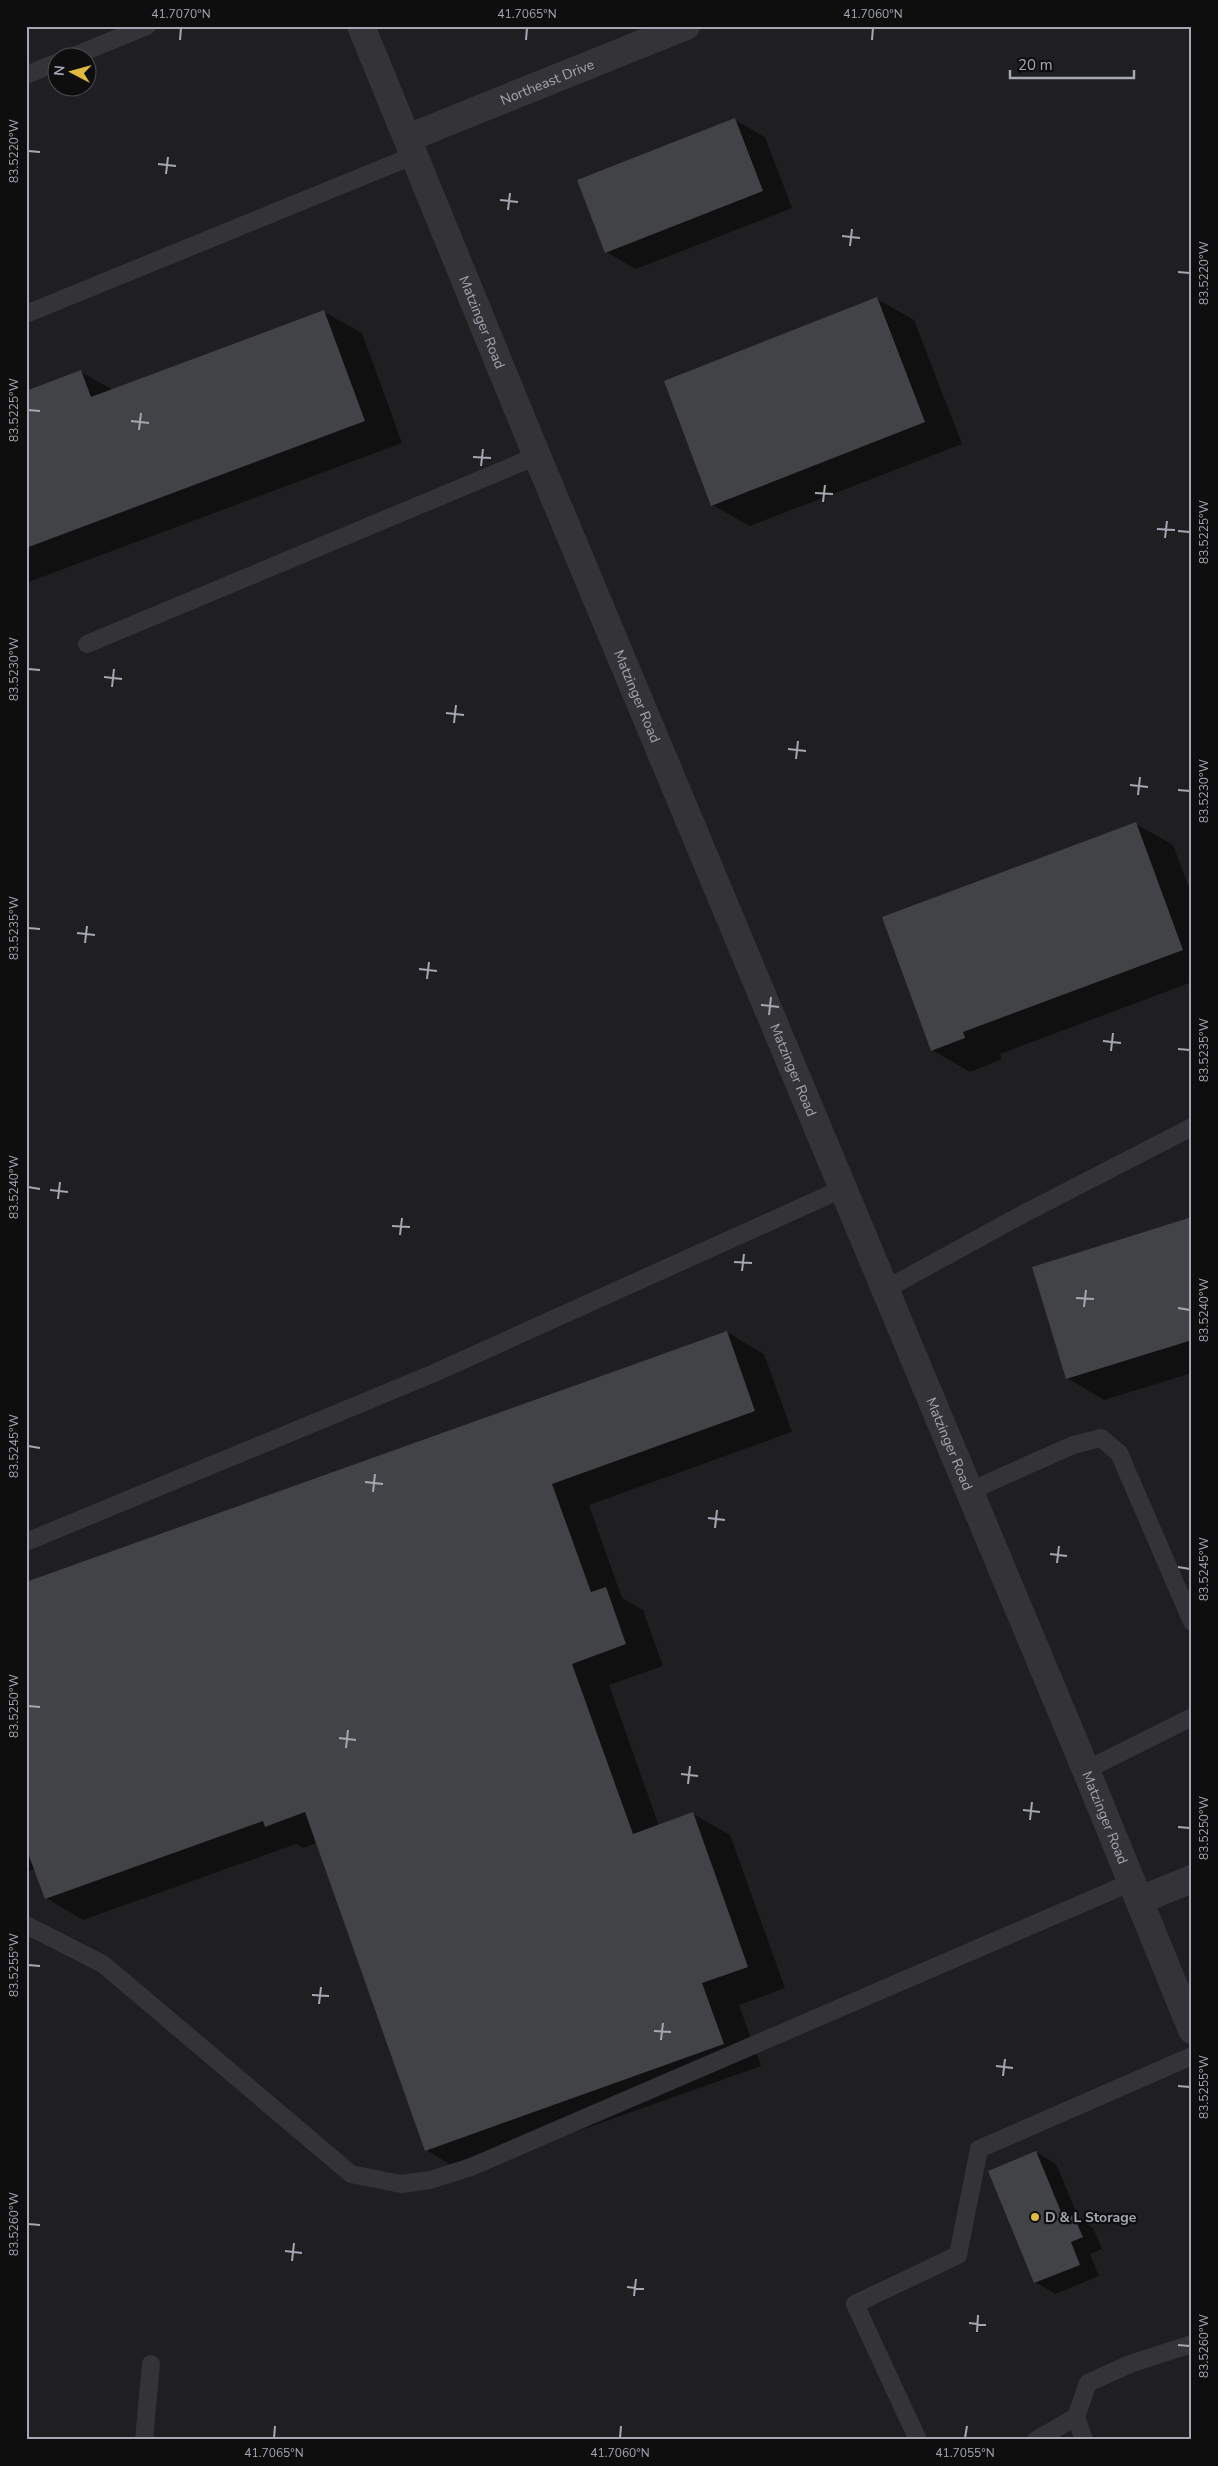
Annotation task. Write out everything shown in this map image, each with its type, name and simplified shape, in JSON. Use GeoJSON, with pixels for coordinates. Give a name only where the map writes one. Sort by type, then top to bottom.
{"type":"FeatureCollection","features":[{"type":"Feature","properties":{"kind":"street","name":"Matzinger Road"},"geometry":{"type":"LineString","coordinates":[[361,26],[537,456],[970,1490],[1192,2030]]}},
{"type":"Feature","properties":{"kind":"street","name":"Northeast Drive"},"geometry":{"type":"LineString","coordinates":[[411,146],[686,26]]}},
{"type":"Feature","properties":{"kind":"street"},"geometry":{"type":"LineString","coordinates":[[1136,1891],[1192,1879]]}},
{"type":"Feature","properties":{"kind":"lane"},"geometry":{"type":"LineString","coordinates":[[94,48],[148,26]]}},
{"type":"Feature","properties":{"kind":"lane"},"geometry":{"type":"LineString","coordinates":[[26,75],[48,66]]}},
{"type":"Feature","properties":{"kind":"lane"},"geometry":{"type":"LineString","coordinates":[[26,314],[411,146]]}},
{"type":"Feature","properties":{"kind":"lane"},"geometry":{"type":"LineString","coordinates":[[87,644],[537,456]]}},
{"type":"Feature","properties":{"kind":"lane"},"geometry":{"type":"LineString","coordinates":[[886,1289],[1016,1218],[1192,1127]]}},
{"type":"Feature","properties":{"kind":"lane"},"geometry":{"type":"LineString","coordinates":[[26,1542],[432,1374],[844,1188]]}},
{"type":"Feature","properties":{"kind":"lane"},"geometry":{"type":"LineString","coordinates":[[970,1490],[1073,1445],[1101,1438],[1120,1453],[1192,1622]]}},
{"type":"Feature","properties":{"kind":"lane"},"geometry":{"type":"LineString","coordinates":[[1086,1770],[1192,1717]]}},
{"type":"Feature","properties":{"kind":"lane"},"geometry":{"type":"LineString","coordinates":[[26,1925],[103,1964],[351,2174],[401,2184],[430,2180],[471,2167],[1136,1891]]}},
{"type":"Feature","properties":{"kind":"lane"},"geometry":{"type":"LineString","coordinates":[[918,2440],[855,2304],[958,2255],[979,2149],[1192,2056]]}},
{"type":"Feature","properties":{"kind":"lane"},"geometry":{"type":"LineString","coordinates":[[1084,2440],[1076,2417],[1088,2382],[1130,2364],[1192,2344]]}},
{"type":"Feature","properties":{"kind":"lane"},"geometry":{"type":"LineString","coordinates":[[144,2440],[151,2364]]}},
{"type":"Feature","properties":{"kind":"lane"},"geometry":{"type":"LineString","coordinates":[[1036,2440],[1076,2417]]}},
{"type":"Feature","properties":{"kind":"shaded area"},"geometry":{"type":"Polygon","coordinates":[[[26,26],[1192,26],[1192,2440],[26,2440],[26,26]]]}},
{"type":"Feature","properties":{"kind":"building"},"geometry":{"type":"Polygon","coordinates":[[[735,118],[763,191],[605,253],[577,180],[735,118]]]}},
{"type":"Feature","properties":{"kind":"building"},"geometry":{"type":"Polygon","coordinates":[[[877,297],[925,422],[711,506],[664,381],[877,297]]]}},
{"type":"Feature","properties":{"kind":"building"},"geometry":{"type":"Polygon","coordinates":[[[324,310],[365,421],[26,548],[26,391],[81,370],[91,397],[324,310]]]}},
{"type":"Feature","properties":{"kind":"building"},"geometry":{"type":"Polygon","coordinates":[[[1136,822],[1183,950],[963,1032],[965,1038],[931,1051],[882,917],[1136,822]]]}},
{"type":"Feature","properties":{"kind":"building"},"geometry":{"type":"Polygon","coordinates":[[[1192,1217],[1192,1340],[1066,1379],[1032,1267],[1192,1217]]]}},
{"type":"Feature","properties":{"kind":"building"},"geometry":{"type":"Polygon","coordinates":[[[727,1331],[755,1411],[552,1484],[591,1592],[606,1587],[626,1644],[572,1664],[633,1834],[693,1812],[748,1967],[702,1983],[724,2044],[425,2151],[305,1812],[265,1827],[263,1821],[45,1899],[26,1848],[26,1582],[727,1331]]]}},
{"type":"Feature","properties":{"kind":"building","name":"D & L Storage"},"geometry":{"type":"Polygon","coordinates":[[[1036,2151],[1064,2219],[1073,2215],[1083,2237],[1071,2242],[1080,2265],[1034,2283],[988,2171],[1036,2151]]]}},
{"type":"Feature","properties":{"kind":"place","name":"D & L Storage"},"geometry":{"type":"Point","coordinates":[1035,2217]}}]}
